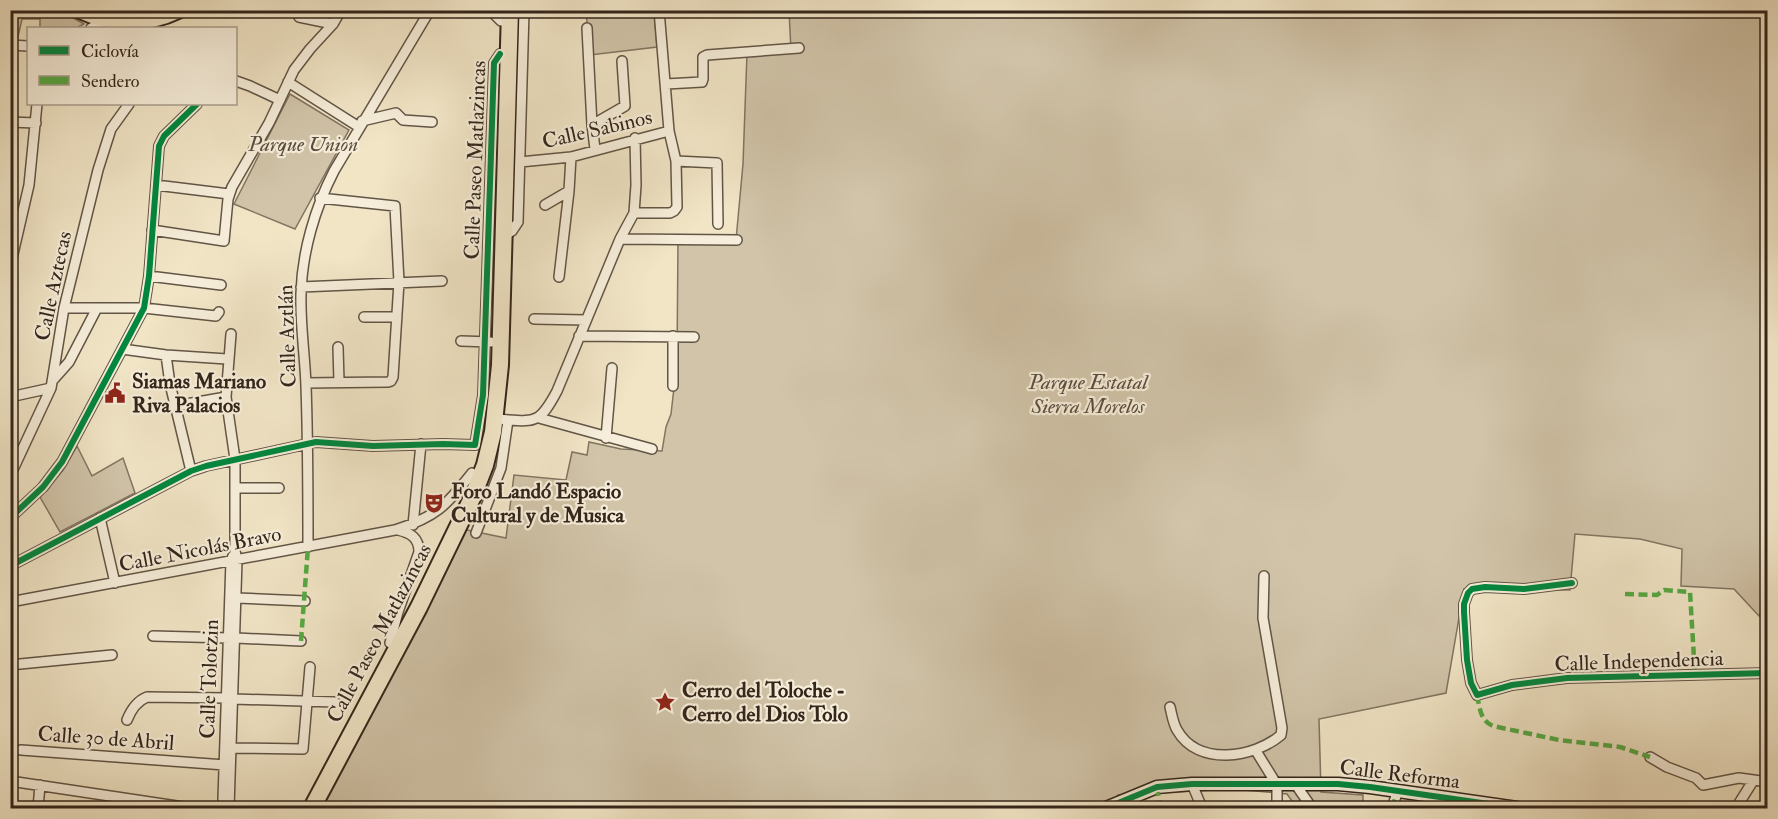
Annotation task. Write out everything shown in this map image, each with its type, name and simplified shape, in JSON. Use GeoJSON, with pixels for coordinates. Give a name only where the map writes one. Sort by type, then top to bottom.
{"type":"FeatureCollection","features":[{"type":"Feature","properties":{"kind":"highway"},"geometry":{"type":"LineString","coordinates":[[80,10],[108,20],[143,21],[161,18],[178,10]]}},
{"type":"Feature","properties":{"kind":"highway","name":"Calle Paseo Matlazincas"},"geometry":{"type":"LineString","coordinates":[[303,808],[354,722],[462,522],[502,419],[497,308],[500,13]]}},
{"type":"Feature","properties":{"kind":"highway","name":"Calle Paseo Matlazincas"},"geometry":{"type":"LineString","coordinates":[[312,808],[390,643],[452,524],[481,446],[487,411],[488,342],[497,308],[504,236],[507,112],[500,13]]}},
{"type":"Feature","properties":{"kind":"street"},"geometry":{"type":"LineString","coordinates":[[152,230],[224,241],[229,194],[301,60],[333,24],[341,10]]}},
{"type":"Feature","properties":{"kind":"street","name":"Calle Aztlán"},"geometry":{"type":"LineString","coordinates":[[308,547],[308,443],[301,287],[307,252],[320,198],[361,124],[430,10]]}},
{"type":"Feature","properties":{"kind":"street"},"geometry":{"type":"LineString","coordinates":[[504,236],[512,231],[518,222],[524,11],[531,10]]}},
{"type":"Feature","properties":{"kind":"street","name":"Calle Sabinos"},"geometry":{"type":"LineString","coordinates":[[520,162],[571,157],[635,138],[669,131],[659,10]]}},
{"type":"Feature","properties":{"kind":"street"},"geometry":{"type":"LineString","coordinates":[[299,17],[333,24]]}},
{"type":"Feature","properties":{"kind":"street"},"geometry":{"type":"LineString","coordinates":[[93,27],[108,20]]}},
{"type":"Feature","properties":{"kind":"street"},"geometry":{"type":"LineString","coordinates":[[587,28],[595,149]]}},
{"type":"Feature","properties":{"kind":"street"},"geometry":{"type":"LineString","coordinates":[[10,45],[27,46]]}},
{"type":"Feature","properties":{"kind":"street"},"geometry":{"type":"LineString","coordinates":[[666,84],[702,82],[703,57],[707,55],[799,48]]}},
{"type":"Feature","properties":{"kind":"street"},"geometry":{"type":"LineString","coordinates":[[10,566],[191,471],[236,459],[308,443],[381,446],[475,445],[482,408],[488,342],[494,63],[500,54]]}},
{"type":"Feature","properties":{"kind":"street"},"geometry":{"type":"LineString","coordinates":[[592,125],[625,106],[622,61]]}},
{"type":"Feature","properties":{"kind":"street"},"geometry":{"type":"LineString","coordinates":[[237,81],[279,100]]}},
{"type":"Feature","properties":{"kind":"street"},"geometry":{"type":"LineString","coordinates":[[288,82],[361,124],[396,112],[401,119],[432,122]]}},
{"type":"Feature","properties":{"kind":"street"},"geometry":{"type":"LineString","coordinates":[[507,112],[522,101]]}},
{"type":"Feature","properties":{"kind":"street"},"geometry":{"type":"LineString","coordinates":[[10,267],[29,185],[37,105]]}},
{"type":"Feature","properties":{"kind":"street","name":"Calle Aztecas"},"geometry":{"type":"LineString","coordinates":[[10,476],[52,384],[64,308],[108,137],[128,105]]}},
{"type":"Feature","properties":{"kind":"street"},"geometry":{"type":"LineString","coordinates":[[10,518],[43,487],[62,462],[144,308],[149,276],[158,152],[161,141],[195,105]]}},
{"type":"Feature","properties":{"kind":"street"},"geometry":{"type":"LineString","coordinates":[[10,122],[36,123]]}},
{"type":"Feature","properties":{"kind":"street"},"geometry":{"type":"LineString","coordinates":[[633,213],[670,213],[676,209],[676,161],[669,131]]}},
{"type":"Feature","properties":{"kind":"street"},"geometry":{"type":"LineString","coordinates":[[539,418],[557,391],[633,213],[636,185],[635,138]]}},
{"type":"Feature","properties":{"kind":"street"},"geometry":{"type":"LineString","coordinates":[[559,277],[570,191],[571,157]]}},
{"type":"Feature","properties":{"kind":"street"},"geometry":{"type":"LineString","coordinates":[[676,161],[717,163],[718,224]]}},
{"type":"Feature","properties":{"kind":"street"},"geometry":{"type":"LineString","coordinates":[[156,185],[229,194]]}},
{"type":"Feature","properties":{"kind":"street"},"geometry":{"type":"LineString","coordinates":[[545,205],[570,191]]}},
{"type":"Feature","properties":{"kind":"street"},"geometry":{"type":"LineString","coordinates":[[306,383],[391,381],[397,317],[399,282],[396,207],[320,198]]}},
{"type":"Feature","properties":{"kind":"street"},"geometry":{"type":"LineString","coordinates":[[620,239],[737,240]]}},
{"type":"Feature","properties":{"kind":"street"},"geometry":{"type":"LineString","coordinates":[[149,276],[221,285]]}},
{"type":"Feature","properties":{"kind":"street"},"geometry":{"type":"LineString","coordinates":[[301,287],[442,281]]}},
{"type":"Feature","properties":{"kind":"street"},"geometry":{"type":"LineString","coordinates":[[64,308],[144,308],[216,315],[219,312]]}},
{"type":"Feature","properties":{"kind":"street"},"geometry":{"type":"LineString","coordinates":[[10,397],[52,384],[69,362],[98,308]]}},
{"type":"Feature","properties":{"kind":"street"},"geometry":{"type":"LineString","coordinates":[[364,317],[397,317]]}},
{"type":"Feature","properties":{"kind":"street"},"geometry":{"type":"LineString","coordinates":[[534,319],[586,320]]}},
{"type":"Feature","properties":{"kind":"street","name":"Calle Tolotzin"},"geometry":{"type":"LineString","coordinates":[[229,808],[236,488],[236,459],[226,397],[231,334]]}},
{"type":"Feature","properties":{"kind":"street"},"geometry":{"type":"LineString","coordinates":[[579,336],[694,337]]}},
{"type":"Feature","properties":{"kind":"street"},"geometry":{"type":"LineString","coordinates":[[673,336],[673,386]]}},
{"type":"Feature","properties":{"kind":"street"},"geometry":{"type":"LineString","coordinates":[[461,341],[488,342]]}},
{"type":"Feature","properties":{"kind":"street"},"geometry":{"type":"LineString","coordinates":[[338,347],[339,382]]}},
{"type":"Feature","properties":{"kind":"street"},"geometry":{"type":"LineString","coordinates":[[122,349],[166,355],[228,359]]}},
{"type":"Feature","properties":{"kind":"street"},"geometry":{"type":"LineString","coordinates":[[166,355],[175,406],[191,471]]}},
{"type":"Feature","properties":{"kind":"street"},"geometry":{"type":"LineString","coordinates":[[606,438],[612,368]]}},
{"type":"Feature","properties":{"kind":"street"},"geometry":{"type":"LineString","coordinates":[[175,406],[226,397]]}},
{"type":"Feature","properties":{"kind":"street"},"geometry":{"type":"LineString","coordinates":[[476,533],[501,468],[502,419],[539,418],[652,449]]}},
{"type":"Feature","properties":{"kind":"street"},"geometry":{"type":"LineString","coordinates":[[413,525],[421,444]]}},
{"type":"Feature","properties":{"kind":"street","name":"Calle Nicolás Bravo"},"geometry":{"type":"LineString","coordinates":[[10,602],[115,583],[235,557],[308,547],[413,525],[444,507],[472,473]]}},
{"type":"Feature","properties":{"kind":"street"},"geometry":{"type":"LineString","coordinates":[[236,488],[279,488]]}},
{"type":"Feature","properties":{"kind":"street"},"geometry":{"type":"LineString","coordinates":[[100,518],[115,583]]}},
{"type":"Feature","properties":{"kind":"street"},"geometry":{"type":"LineString","coordinates":[[390,643],[419,552],[419,544],[414,537],[407,532],[395,530]]}},
{"type":"Feature","properties":{"kind":"street","name":"Calle Tolotzin"},"geometry":{"type":"LineString","coordinates":[[232,638],[237,598],[235,557]]}},
{"type":"Feature","properties":{"kind":"street"},"geometry":{"type":"LineString","coordinates":[[1170,707],[1176,729],[1182,737],[1197,749],[1215,754],[1239,755],[1257,751],[1279,737],[1282,732],[1263,618],[1264,576]]}},
{"type":"Feature","properties":{"kind":"street","name":"Calle Independencia"},"geometry":{"type":"LineString","coordinates":[[1572,583],[1524,590],[1485,586],[1472,589],[1468,593],[1464,604],[1467,660],[1471,683],[1477,695],[1512,685],[1568,678],[1767,673]]}},
{"type":"Feature","properties":{"kind":"street"},"geometry":{"type":"LineString","coordinates":[[237,598],[305,601]]}},
{"type":"Feature","properties":{"kind":"street"},"geometry":{"type":"LineString","coordinates":[[153,636],[301,641]]}},
{"type":"Feature","properties":{"kind":"street"},"geometry":{"type":"LineString","coordinates":[[10,665],[112,655]]}},
{"type":"Feature","properties":{"kind":"street"},"geometry":{"type":"LineString","coordinates":[[232,748],[303,749],[310,667]]}},
{"type":"Feature","properties":{"kind":"street"},"geometry":{"type":"LineString","coordinates":[[127,720],[137,703],[147,697],[335,702]]}},
{"type":"Feature","properties":{"kind":"street","name":"Calle Tolotzin"},"geometry":{"type":"LineString","coordinates":[[223,808],[231,698]]}},
{"type":"Feature","properties":{"kind":"street","name":"Calle 30 de Abril"},"geometry":{"type":"LineString","coordinates":[[21,750],[225,765]]}},
{"type":"Feature","properties":{"kind":"street"},"geometry":{"type":"LineString","coordinates":[[1257,751],[1277,785],[1276,808]]}},
{"type":"Feature","properties":{"kind":"street"},"geometry":{"type":"LineString","coordinates":[[1650,757],[1667,767],[1693,777],[1703,785],[1739,778],[1752,783],[1767,782]]}},
{"type":"Feature","properties":{"kind":"street"},"geometry":{"type":"LineString","coordinates":[[10,781],[190,808]]}},
{"type":"Feature","properties":{"kind":"street"},"geometry":{"type":"LineString","coordinates":[[1737,805],[1752,783]]}},
{"type":"Feature","properties":{"kind":"street"},"geometry":{"type":"LineString","coordinates":[[1192,784],[1202,808]]}},
{"type":"Feature","properties":{"kind":"street","name":"Calle Reforma"},"geometry":{"type":"LineString","coordinates":[[1106,808],[1157,787],[1192,784],[1338,784],[1398,790],[1449,804],[1517,808]]}},
{"type":"Feature","properties":{"kind":"street"},"geometry":{"type":"LineString","coordinates":[[38,808],[40,785]]}},
{"type":"Feature","properties":{"kind":"street"},"geometry":{"type":"LineString","coordinates":[[1296,785],[1312,808]]}},
{"type":"Feature","properties":{"kind":"street"},"geometry":{"type":"LineString","coordinates":[[1392,808],[1398,790]]}},
{"type":"Feature","properties":{"kind":"street"},"geometry":{"type":"LineString","coordinates":[[112,796],[112,808]]}},
{"type":"Feature","properties":{"kind":"green space"},"geometry":{"type":"Polygon","coordinates":[[[11,11],[61,11],[84,24],[78,27],[40,27],[40,19],[22,19],[17,41],[11,40],[11,11]]]}},
{"type":"Feature","properties":{"kind":"green space"},"geometry":{"type":"Polygon","coordinates":[[[586,11],[654,11],[657,47],[590,55],[586,11]]]}},
{"type":"Feature","properties":{"kind":"green space","name":"Parque Estatal Sierra Morelos"},"geometry":{"type":"Polygon","coordinates":[[[789,11],[1767,11],[1768,599],[1759,616],[1734,589],[1681,586],[1682,549],[1640,539],[1575,534],[1570,590],[1464,589],[1446,693],[1319,719],[1321,792],[1363,795],[1363,808],[1297,808],[1287,794],[1233,789],[1118,795],[1111,807],[1106,808],[306,808],[453,527],[506,538],[514,475],[566,480],[572,452],[587,455],[589,442],[621,449],[662,451],[671,414],[677,361],[678,239],[736,240],[743,164],[747,53],[791,50],[789,11]]]}},
{"type":"Feature","properties":{"kind":"green space","name":"Parque Union"},"geometry":{"type":"Polygon","coordinates":[[[290,94],[349,130],[295,229],[234,204],[290,94]]]}},
{"type":"Feature","properties":{"kind":"green space"},"geometry":{"type":"Polygon","coordinates":[[[77,446],[92,476],[123,458],[135,493],[60,532],[40,497],[63,470],[77,446]]]}},
{"type":"Feature","properties":{"kind":"marked path"},"geometry":{"type":"LineString","coordinates":[[301,641],[308,547]]}},
{"type":"Feature","properties":{"kind":"marked path"},"geometry":{"type":"LineString","coordinates":[[1625,594],[1657,595],[1664,590],[1690,592],[1695,675]]}},
{"type":"Feature","properties":{"kind":"marked path"},"geometry":{"type":"LineString","coordinates":[[1477,695],[1485,721],[1493,726],[1559,740],[1620,747],[1650,757]]}},
{"type":"Feature","properties":{"kind":"marked path"},"geometry":{"type":"LineString","coordinates":[[1157,787],[1160,808]]}},
{"type":"Feature","properties":{"kind":"marked path"},"geometry":{"type":"LineString","coordinates":[[1392,808],[1398,790]]}},
{"type":"Feature","properties":{"kind":"cycle path"},"geometry":{"type":"LineString","coordinates":[[10,566],[191,471],[206,466],[316,442],[373,446],[475,445],[483,395],[494,63],[500,54]]}},
{"type":"Feature","properties":{"kind":"cycle path"},"geometry":{"type":"LineString","coordinates":[[10,518],[43,487],[62,462],[144,308],[149,276],[159,146],[164,136],[196,105]]}},
{"type":"Feature","properties":{"kind":"cycle path"},"geometry":{"type":"LineString","coordinates":[[1572,583],[1524,589],[1485,587],[1472,589],[1468,593],[1464,604],[1467,660],[1471,683],[1477,695],[1512,685],[1567,678],[1768,673]]}},
{"type":"Feature","properties":{"kind":"cycle path"},"geometry":{"type":"LineString","coordinates":[[1106,808],[1157,787],[1192,784],[1338,784],[1517,808]]}},
{"type":"Feature","properties":{"kind":"place","name":"Siamas Mariano Riva Palacios"},"geometry":{"type":"Point","coordinates":[115,393]}},
{"type":"Feature","properties":{"kind":"place","name":"Foro Landó Espacio Cultural y de Musica"},"geometry":{"type":"Point","coordinates":[434,503]}},
{"type":"Feature","properties":{"kind":"place","name":"Cerro del Toloche - Cerro del Dios Tolo"},"geometry":{"type":"Point","coordinates":[665,702]}}]}
